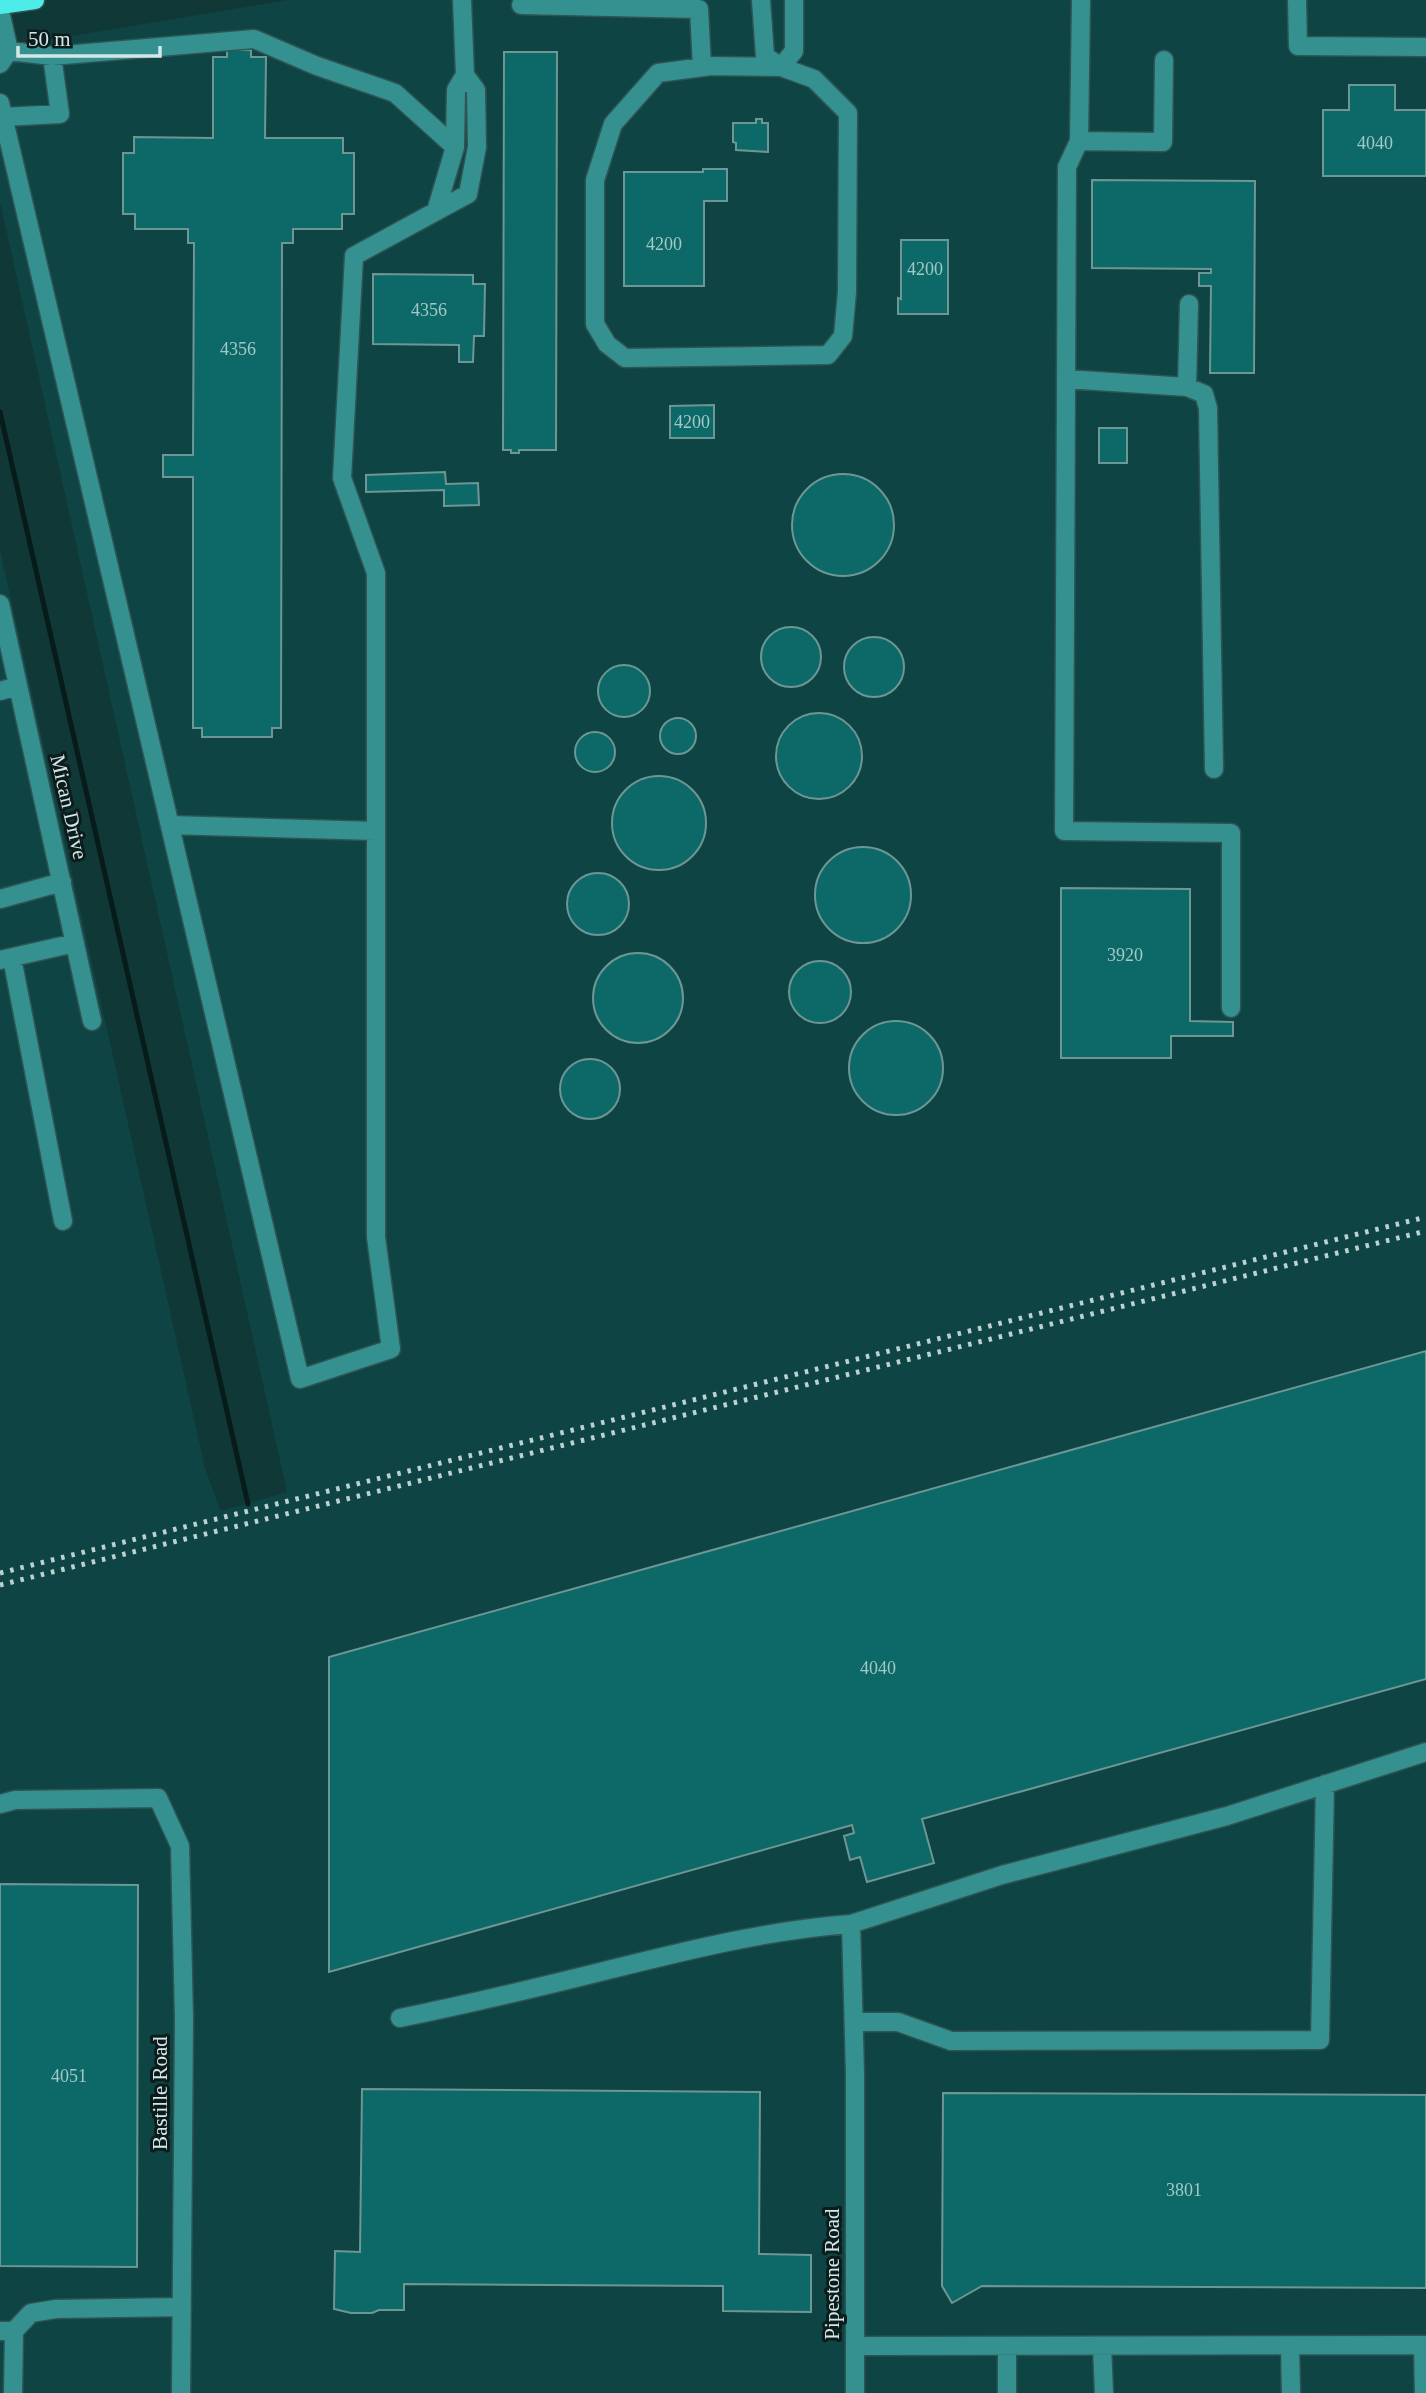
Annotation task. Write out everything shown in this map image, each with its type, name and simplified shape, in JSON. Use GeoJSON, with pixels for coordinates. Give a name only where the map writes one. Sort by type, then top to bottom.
{"type":"FeatureCollection","features":[{"type":"Feature","properties":{"kind":"main road"},"geometry":{"type":"LineString","coordinates":[[0,5],[35,0]]}},
{"type":"Feature","properties":{"kind":"street"},"geometry":{"type":"LineString","coordinates":[[51,56],[60,114],[2,110],[300,1379],[391,1349],[376,1237],[376,573],[342,478],[354,256],[468,194],[477,147],[476,90],[465,75],[461,0]]}},
{"type":"Feature","properties":{"kind":"street"},"geometry":{"type":"LineString","coordinates":[[761,0],[765,56],[781,67],[814,79],[848,113],[847,292],[843,336],[828,355],[625,358],[607,344],[594,324],[595,180],[613,124],[658,73],[702,67],[781,67]]}},
{"type":"Feature","properties":{"kind":"street"},"geometry":{"type":"LineString","coordinates":[[781,67],[794,51],[794,0]]}},
{"type":"Feature","properties":{"kind":"street"},"geometry":{"type":"LineString","coordinates":[[1081,0],[1079,141],[1067,167],[1064,831],[1230,833],[1230,1008]]}},
{"type":"Feature","properties":{"kind":"street"},"geometry":{"type":"LineString","coordinates":[[1297,0],[1298,46],[1426,47]]}},
{"type":"Feature","properties":{"kind":"street"},"geometry":{"type":"LineString","coordinates":[[520,5],[699,9],[702,67]]}},
{"type":"Feature","properties":{"kind":"street"},"geometry":{"type":"LineString","coordinates":[[0,11],[5,57],[51,56],[254,39],[317,66],[395,93],[455,148]]}},
{"type":"Feature","properties":{"kind":"street"},"geometry":{"type":"LineString","coordinates":[[1079,141],[1163,142],[1164,60]]}},
{"type":"Feature","properties":{"kind":"street"},"geometry":{"type":"LineString","coordinates":[[436,211],[455,148],[456,90],[465,75]]}},
{"type":"Feature","properties":{"kind":"street"},"geometry":{"type":"LineString","coordinates":[[1187,387],[1189,303]]}},
{"type":"Feature","properties":{"kind":"street"},"geometry":{"type":"LineString","coordinates":[[1066,379],[1187,387],[1204,394],[1208,408],[1214,769]]}},
{"type":"Feature","properties":{"kind":"street","name":"Mican Drive"},"geometry":{"type":"LineString","coordinates":[[0,604],[5,647],[18,686],[92,1021]]}},
{"type":"Feature","properties":{"kind":"street"},"geometry":{"type":"LineString","coordinates":[[0,691],[18,686]]}},
{"type":"Feature","properties":{"kind":"street"},"geometry":{"type":"LineString","coordinates":[[170,825],[376,831]]}},
{"type":"Feature","properties":{"kind":"street"},"geometry":{"type":"LineString","coordinates":[[0,899],[62,882]]}},
{"type":"Feature","properties":{"kind":"street"},"geometry":{"type":"LineString","coordinates":[[63,1222],[6,959],[75,943]]}},
{"type":"Feature","properties":{"kind":"street"},"geometry":{"type":"LineString","coordinates":[[400,2018],[488,2000],[705,1946],[851,1923],[1002,1875],[1227,1816],[1426,1752]]}},
{"type":"Feature","properties":{"kind":"street"},"geometry":{"type":"LineString","coordinates":[[854,2022],[898,2022],[951,2041],[1320,2040],[1325,1784]]}},
{"type":"Feature","properties":{"kind":"street","name":"Bastille Road"},"geometry":{"type":"LineString","coordinates":[[0,1804],[15,1800],[158,1798],[180,1846],[184,2019],[181,2393]]}},
{"type":"Feature","properties":{"kind":"street","name":"Pipestone Road"},"geometry":{"type":"LineString","coordinates":[[851,1923],[856,2155],[855,2393]]}},
{"type":"Feature","properties":{"kind":"street"},"geometry":{"type":"LineString","coordinates":[[13,2393],[7,2331],[31,2312],[55,2309],[182,2307]]}},
{"type":"Feature","properties":{"kind":"street"},"geometry":{"type":"LineString","coordinates":[[855,2346],[1424,2345],[1424,2393]]}},
{"type":"Feature","properties":{"kind":"street"},"geometry":{"type":"LineString","coordinates":[[1007,2346],[1007,2393]]}},
{"type":"Feature","properties":{"kind":"street"},"geometry":{"type":"LineString","coordinates":[[1102,2346],[1104,2393]]}},
{"type":"Feature","properties":{"kind":"street"},"geometry":{"type":"LineString","coordinates":[[1290,2346],[1291,2393]]}},
{"type":"Feature","properties":{"kind":"shaded area"},"geometry":{"type":"Polygon","coordinates":[[[288,0],[1426,0],[1426,2393],[0,2393],[0,550],[205,1468],[221,1511],[287,1492],[0,202],[0,48],[288,0]]]}},
{"type":"Feature","properties":{"kind":"building"},"geometry":{"type":"Polygon","coordinates":[[[227,50],[251,50],[251,57],[266,57],[265,138],[343,138],[343,153],[354,153],[354,214],[342,214],[342,229],[293,229],[293,243],[282,243],[281,728],[272,728],[272,737],[202,737],[202,728],[193,728],[193,477],[163,477],[163,455],[193,455],[194,243],[188,243],[188,229],[135,229],[135,214],[123,214],[123,153],[134,153],[134,137],[213,138],[213,57],[227,57],[227,50]]]}},
{"type":"Feature","properties":{"kind":"building"},"geometry":{"type":"Polygon","coordinates":[[[504,52],[557,52],[556,450],[519,450],[519,453],[511,453],[511,450],[503,450],[504,52]]]}},
{"type":"Feature","properties":{"kind":"building"},"geometry":{"type":"Polygon","coordinates":[[[1349,85],[1395,85],[1395,110],[1426,110],[1426,176],[1323,176],[1323,110],[1349,110],[1349,85]]]}},
{"type":"Feature","properties":{"kind":"building"},"geometry":{"type":"Polygon","coordinates":[[[756,119],[768,123],[768,152],[736,150],[733,123],[756,123],[756,119]]]}},
{"type":"Feature","properties":{"kind":"building"},"geometry":{"type":"Polygon","coordinates":[[[703,169],[727,169],[727,201],[704,201],[704,286],[624,286],[624,172],[703,172],[703,169]]]}},
{"type":"Feature","properties":{"kind":"building"},"geometry":{"type":"Polygon","coordinates":[[[1092,180],[1255,181],[1254,373],[1210,373],[1211,286],[1199,286],[1199,273],[1211,273],[1211,269],[1092,268],[1092,180]]]}},
{"type":"Feature","properties":{"kind":"building"},"geometry":{"type":"Polygon","coordinates":[[[901,240],[948,240],[948,314],[898,314],[898,298],[901,299],[901,240]]]}},
{"type":"Feature","properties":{"kind":"building"},"geometry":{"type":"Polygon","coordinates":[[[373,274],[473,275],[473,284],[485,284],[484,336],[474,336],[473,362],[459,362],[459,345],[373,344],[373,274]]]}},
{"type":"Feature","properties":{"kind":"building"},"geometry":{"type":"Polygon","coordinates":[[[714,405],[714,438],[670,438],[670,406],[714,405]]]}},
{"type":"Feature","properties":{"kind":"building"},"geometry":{"type":"Polygon","coordinates":[[[1099,428],[1127,428],[1127,463],[1099,463],[1099,428]]]}},
{"type":"Feature","properties":{"kind":"building"},"geometry":{"type":"Polygon","coordinates":[[[445,472],[446,484],[478,483],[479,505],[444,506],[444,490],[366,492],[366,475],[445,472]]]}},
{"type":"Feature","properties":{"kind":"building"},"geometry":{"type":"Polygon","coordinates":[[[843,474],[872,482],[886,496],[894,525],[886,554],[872,568],[843,576],[814,568],[800,554],[792,525],[800,496],[814,482],[843,474]]]}},
{"type":"Feature","properties":{"kind":"building"},"geometry":{"type":"Polygon","coordinates":[[[785,627],[797,627],[816,640],[821,657],[819,669],[808,682],[797,687],[785,687],[766,674],[761,663],[761,651],[774,632],[785,627]]]}},
{"type":"Feature","properties":{"kind":"building"},"geometry":{"type":"Polygon","coordinates":[[[874,637],[891,642],[899,650],[904,667],[899,684],[891,692],[874,697],[857,692],[849,684],[844,667],[849,650],[857,642],[874,637]]]}},
{"type":"Feature","properties":{"kind":"building"},"geometry":{"type":"Polygon","coordinates":[[[624,665],[634,667],[642,673],[648,681],[648,701],[642,709],[634,715],[624,717],[614,715],[606,709],[600,701],[598,691],[600,681],[606,673],[614,667],[624,665]]]}},
{"type":"Feature","properties":{"kind":"building"},"geometry":{"type":"Polygon","coordinates":[[[811,713],[827,713],[850,725],[859,739],[862,756],[859,773],[850,787],[827,799],[811,799],[795,792],[783,780],[776,764],[776,748],[783,732],[795,720],[811,713]]]}},
{"type":"Feature","properties":{"kind":"building"},"geometry":{"type":"Polygon","coordinates":[[[678,718],[690,724],[696,736],[690,748],[678,754],[666,748],[660,736],[666,724],[678,718]]]}},
{"type":"Feature","properties":{"kind":"building"},"geometry":{"type":"Polygon","coordinates":[[[595,732],[609,738],[615,752],[609,766],[595,772],[581,766],[575,752],[581,738],[595,732]]]}},
{"type":"Feature","properties":{"kind":"building"},"geometry":{"type":"Polygon","coordinates":[[[659,776],[677,780],[692,790],[702,805],[706,823],[702,841],[692,856],[677,866],[659,870],[641,866],[626,856],[616,841],[612,823],[616,805],[626,790],[641,780],[659,776]]]}},
{"type":"Feature","properties":{"kind":"building"},"geometry":{"type":"Polygon","coordinates":[[[863,847],[881,851],[897,861],[907,877],[911,895],[907,913],[897,929],[881,939],[863,943],[845,939],[829,929],[819,913],[815,895],[819,877],[829,861],[845,851],[863,847]]]}},
{"type":"Feature","properties":{"kind":"building"},"geometry":{"type":"Polygon","coordinates":[[[598,873],[620,882],[629,904],[620,926],[598,935],[576,926],[567,904],[576,882],[598,873]]]}},
{"type":"Feature","properties":{"kind":"building"},"geometry":{"type":"Polygon","coordinates":[[[1061,888],[1190,889],[1190,1021],[1233,1022],[1233,1036],[1171,1036],[1171,1058],[1061,1058],[1061,888]]]}},
{"type":"Feature","properties":{"kind":"building"},"geometry":{"type":"Polygon","coordinates":[[[638,953],[655,957],[670,966],[679,981],[683,998],[679,1015],[670,1030],[655,1039],[638,1043],[621,1039],[606,1030],[597,1015],[593,998],[597,981],[606,966],[621,957],[638,953]]]}},
{"type":"Feature","properties":{"kind":"building"},"geometry":{"type":"Polygon","coordinates":[[[814,961],[826,961],[842,970],[849,980],[849,1004],[842,1014],[826,1023],[814,1023],[803,1018],[794,1009],[789,998],[789,986],[794,975],[803,966],[814,961]]]}},
{"type":"Feature","properties":{"kind":"building"},"geometry":{"type":"Polygon","coordinates":[[[896,1021],[914,1025],[929,1035],[939,1050],[943,1068],[939,1086],[929,1101],[914,1111],[896,1115],[878,1111],[863,1101],[853,1086],[849,1068],[853,1050],[863,1035],[878,1025],[896,1021]]]}},
{"type":"Feature","properties":{"kind":"building"},"geometry":{"type":"Polygon","coordinates":[[[590,1059],[607,1064],[615,1072],[620,1089],[615,1106],[607,1114],[590,1119],[573,1114],[565,1106],[560,1089],[565,1072],[573,1064],[590,1059]]]}},
{"type":"Feature","properties":{"kind":"building"},"geometry":{"type":"Polygon","coordinates":[[[1426,1351],[1426,1679],[922,1819],[934,1863],[867,1882],[860,1857],[850,1860],[844,1836],[854,1833],[852,1825],[329,1972],[329,1657],[1426,1351]]]}},
{"type":"Feature","properties":{"kind":"building"},"geometry":{"type":"Polygon","coordinates":[[[0,1884],[138,1885],[137,2267],[0,2266],[0,1884]]]}},
{"type":"Feature","properties":{"kind":"building"},"geometry":{"type":"Polygon","coordinates":[[[362,2089],[760,2092],[759,2254],[811,2255],[811,2312],[723,2311],[723,2286],[404,2284],[404,2310],[351,2313],[334,2309],[335,2251],[360,2252],[362,2089]]]}},
{"type":"Feature","properties":{"kind":"building"},"geometry":{"type":"Polygon","coordinates":[[[943,2093],[1426,2095],[1426,2288],[982,2286],[952,2303],[942,2286],[943,2093]]]}},
{"type":"Feature","properties":{"kind":"waterway"},"geometry":{"type":"LineString","coordinates":[[0,412],[248,1504]]}},
{"type":"Feature","properties":{"kind":"railway"},"geometry":{"type":"LineString","coordinates":[[0,1573],[1426,1217]]}},
{"type":"Feature","properties":{"kind":"railway"},"geometry":{"type":"LineString","coordinates":[[0,1585],[1426,1231]]}}]}
